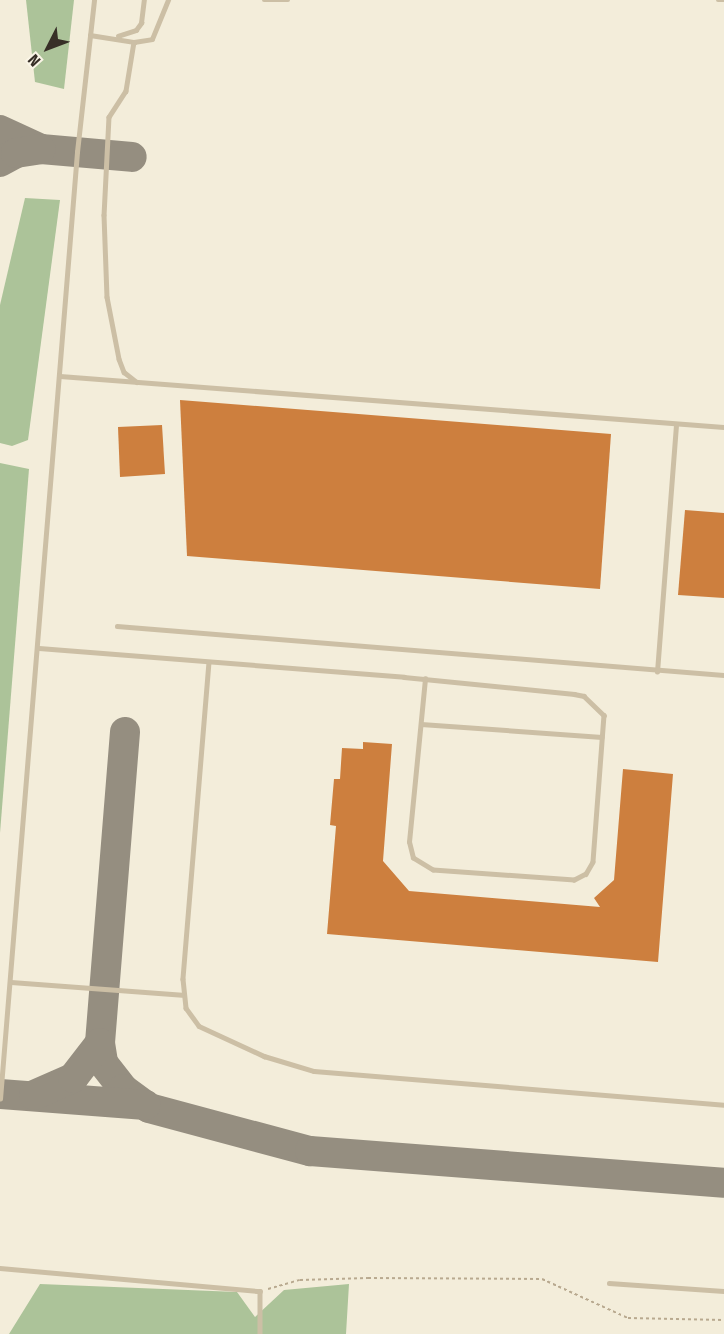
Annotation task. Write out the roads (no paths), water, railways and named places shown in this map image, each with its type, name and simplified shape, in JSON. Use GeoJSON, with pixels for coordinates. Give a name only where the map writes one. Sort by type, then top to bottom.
{"type":"FeatureCollection","features":[{"type":"Feature","properties":{"kind":"lane"},"geometry":{"type":"LineString","coordinates":[[0,1099],[12,982],[60,376],[93,0]]}},
{"type":"Feature","properties":{"kind":"lane"},"geometry":{"type":"LineString","coordinates":[[114,37],[128,34],[141,23],[144,0]]}},
{"type":"Feature","properties":{"kind":"lane"},"geometry":{"type":"LineString","coordinates":[[90,35],[134,42],[152,39],[168,0]]}},
{"type":"Feature","properties":{"kind":"lane"},"geometry":{"type":"LineString","coordinates":[[264,0],[288,0]]}},
{"type":"Feature","properties":{"kind":"lane"},"geometry":{"type":"LineString","coordinates":[[718,0],[724,0]]}},
{"type":"Feature","properties":{"kind":"lane"},"geometry":{"type":"LineString","coordinates":[[134,42],[126,91],[109,117],[104,215],[107,297],[119,359],[124,372],[137,382]]}},
{"type":"Feature","properties":{"kind":"lane"},"geometry":{"type":"LineString","coordinates":[[60,376],[724,427]]}},
{"type":"Feature","properties":{"kind":"lane"},"geometry":{"type":"LineString","coordinates":[[657,672],[676,425]]}},
{"type":"Feature","properties":{"kind":"lane"},"geometry":{"type":"LineString","coordinates":[[117,626],[657,672],[724,675]]}},
{"type":"Feature","properties":{"kind":"lane"},"geometry":{"type":"LineString","coordinates":[[39,648],[425,679],[584,696],[604,715],[593,862],[586,874],[574,880],[445,871],[425,868],[410,850],[425,679]]}},
{"type":"Feature","properties":{"kind":"lane"},"geometry":{"type":"LineString","coordinates":[[209,662],[182,995],[199,1026],[264,1056],[314,1071],[724,1105]]}},
{"type":"Feature","properties":{"kind":"lane"},"geometry":{"type":"LineString","coordinates":[[421,724],[603,737]]}},
{"type":"Feature","properties":{"kind":"lane"},"geometry":{"type":"LineString","coordinates":[[12,982],[182,995]]}},
{"type":"Feature","properties":{"kind":"lane"},"geometry":{"type":"LineString","coordinates":[[0,1268],[260,1291],[260,1334]]}},
{"type":"Feature","properties":{"kind":"lane"},"geometry":{"type":"LineString","coordinates":[[609,1283],[724,1291]]}}]}
